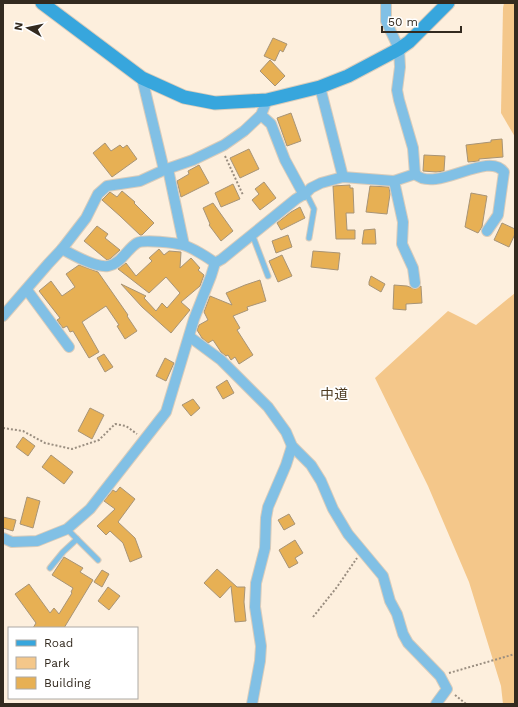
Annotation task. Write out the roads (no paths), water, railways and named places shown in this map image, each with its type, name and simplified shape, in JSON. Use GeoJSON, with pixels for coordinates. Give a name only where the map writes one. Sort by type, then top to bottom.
{"type":"FeatureCollection","features":[{"type":"Feature","properties":{"kind":"main road"},"geometry":{"type":"LineString","coordinates":[[42,3],[142,78],[184,97],[202,102],[230,103],[267,100],[320,87],[348,76],[399,49],[409,42],[448,3]]}},
{"type":"Feature","properties":{"kind":"street"},"geometry":{"type":"LineString","coordinates":[[386,3],[386,21],[399,49],[399,100],[413,148],[415,174]]}},
{"type":"Feature","properties":{"kind":"street"},"geometry":{"type":"LineString","coordinates":[[142,78],[184,245]]}},
{"type":"Feature","properties":{"kind":"street"},"geometry":{"type":"LineString","coordinates":[[320,87],[342,177]]}},
{"type":"Feature","properties":{"kind":"street"},"geometry":{"type":"LineString","coordinates":[[3,316],[62,249],[86,218],[98,194],[107,186],[140,181],[194,160],[221,147],[244,131],[261,115],[267,100]]}},
{"type":"Feature","properties":{"kind":"street"},"geometry":{"type":"LineString","coordinates":[[261,115],[271,124],[286,160],[305,194]]}},
{"type":"Feature","properties":{"kind":"street"},"geometry":{"type":"LineString","coordinates":[[415,174],[418,177],[429,179],[447,177],[484,166],[495,167],[502,170],[504,172],[498,215],[487,231]]}},
{"type":"Feature","properties":{"kind":"street"},"geometry":{"type":"LineString","coordinates":[[3,538],[12,542],[37,541],[67,529],[90,509],[166,412],[190,337],[194,319],[215,263],[278,215],[296,199],[321,183],[342,177],[394,181],[415,174]]}},
{"type":"Feature","properties":{"kind":"street"},"geometry":{"type":"LineString","coordinates":[[394,181],[403,222],[402,244],[413,268],[415,282]]}},
{"type":"Feature","properties":{"kind":"street"},"geometry":{"type":"LineString","coordinates":[[62,249],[97,265],[108,266],[116,262],[138,243],[149,242],[184,245],[215,263]]}},
{"type":"Feature","properties":{"kind":"street"},"geometry":{"type":"LineString","coordinates":[[27,290],[69,347]]}},
{"type":"Feature","properties":{"kind":"street"},"geometry":{"type":"LineString","coordinates":[[190,337],[221,360],[268,408],[286,432],[292,446],[311,465],[321,482],[333,509],[348,534],[383,576],[390,601],[397,614],[403,634],[408,643],[440,676],[447,689],[436,704]]}},
{"type":"Feature","properties":{"kind":"street"},"geometry":{"type":"LineString","coordinates":[[252,704],[260,661],[261,646],[255,607],[256,583],[265,548],[266,518],[268,507],[286,465],[292,446]]}},
{"type":"Feature","properties":{"kind":"lane"},"geometry":{"type":"LineString","coordinates":[[305,194],[314,209],[309,238]]}},
{"type":"Feature","properties":{"kind":"lane"},"geometry":{"type":"LineString","coordinates":[[252,234],[268,276]]}},
{"type":"Feature","properties":{"kind":"lane"},"geometry":{"type":"LineString","coordinates":[[67,529],[98,560]]}},
{"type":"Feature","properties":{"kind":"lane"},"geometry":{"type":"LineString","coordinates":[[50,568],[63,552],[77,539]]}},
{"type":"Feature","properties":{"kind":"district","name":"中道"},"geometry":{"type":"Point","coordinates":[334,394]}}]}
